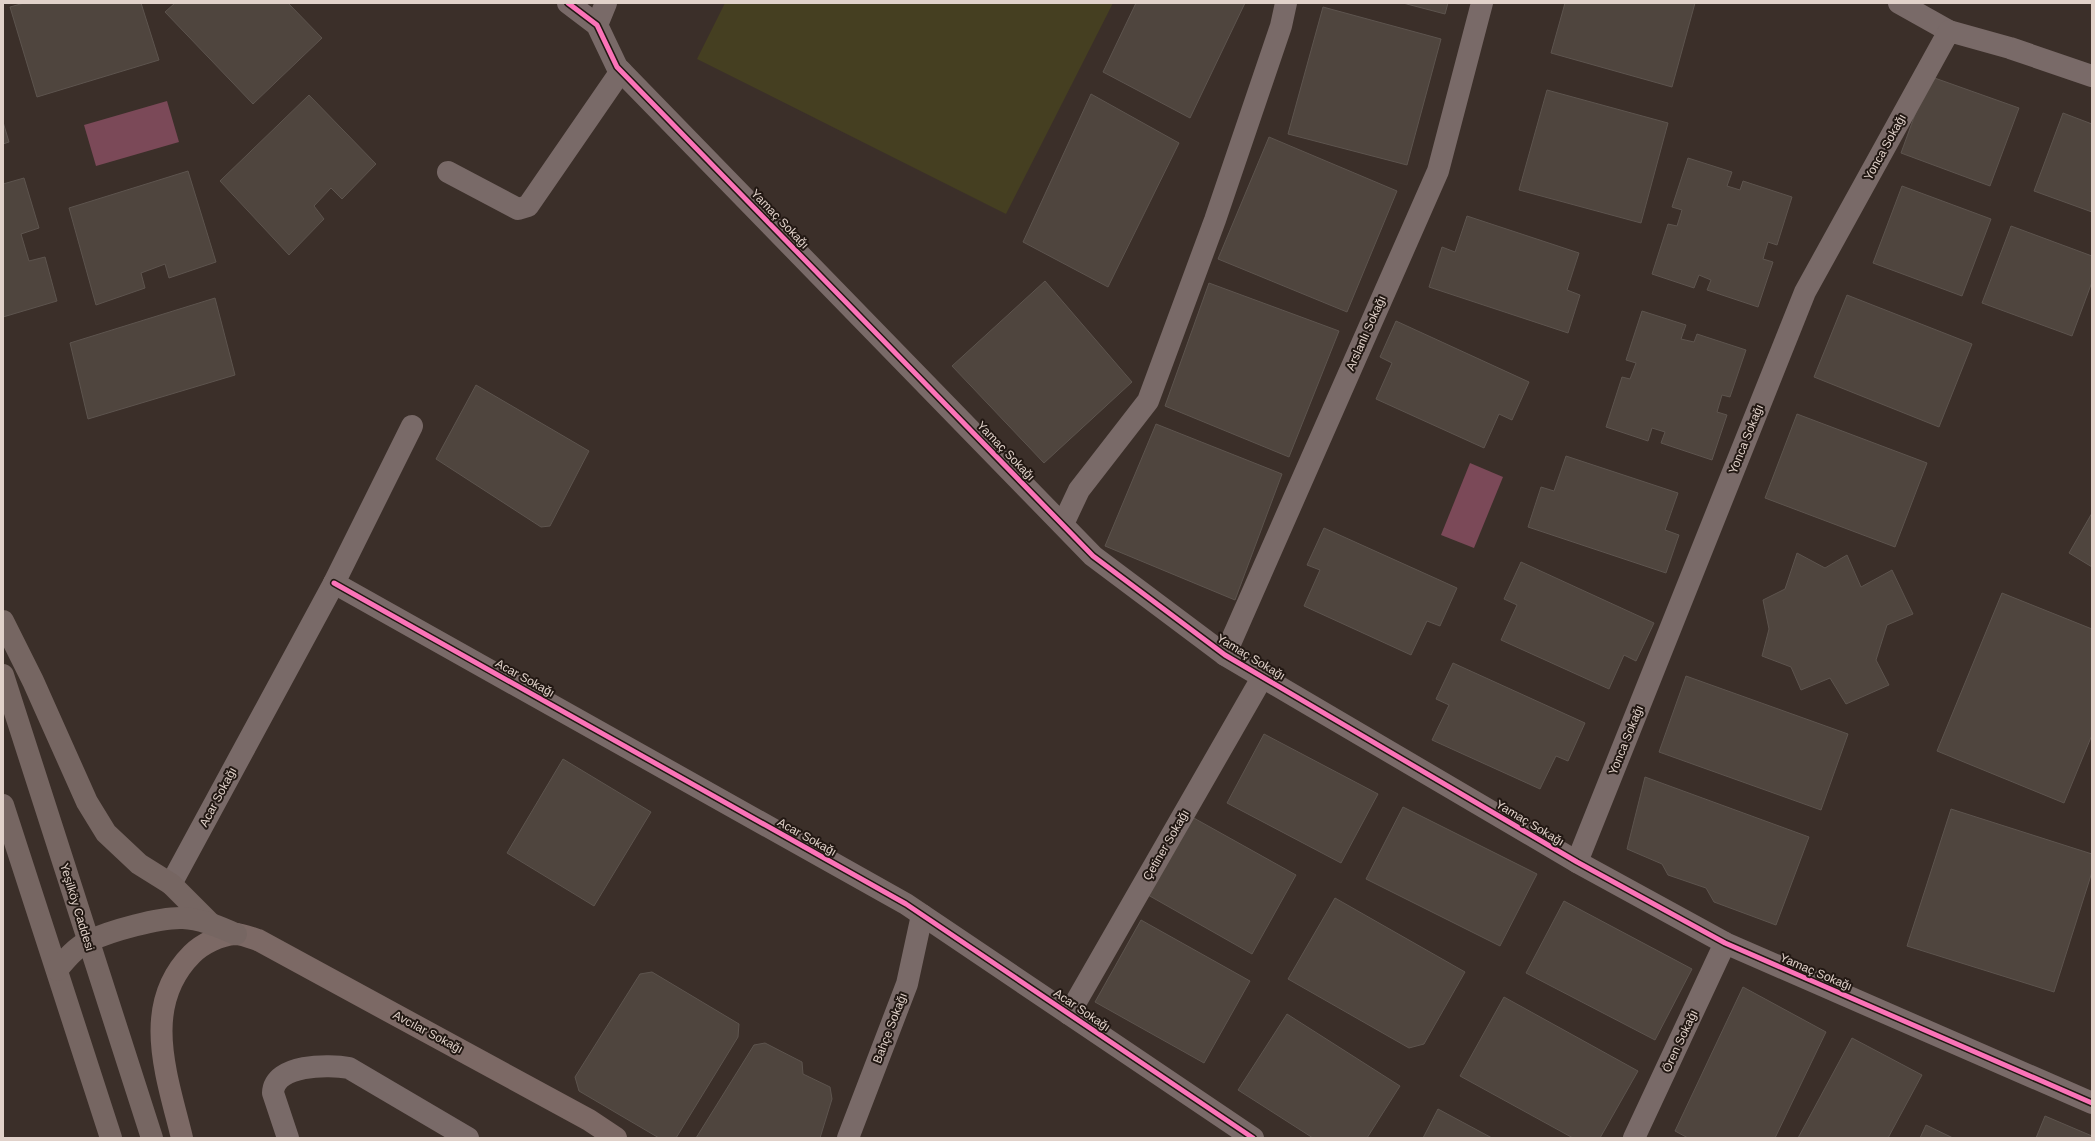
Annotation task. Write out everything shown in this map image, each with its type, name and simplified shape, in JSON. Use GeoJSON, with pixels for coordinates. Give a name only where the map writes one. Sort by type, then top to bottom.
{"type":"FeatureCollection","features":[{"type":"Feature","properties":{"kind":"highway"},"geometry":{"type":"LineString","coordinates":[[3,621],[33,681],[87,802],[106,833],[133,859],[171,884],[210,923]]}},
{"type":"Feature","properties":{"kind":"highway","name":"Yeşilköy Caddesi"},"geometry":{"type":"LineString","coordinates":[[3,675],[152,1138]]}},
{"type":"Feature","properties":{"kind":"highway"},"geometry":{"type":"LineString","coordinates":[[3,805],[111,1138]]}},
{"type":"Feature","properties":{"kind":"highway"},"geometry":{"type":"LineString","coordinates":[[57,970],[72,954],[88,941],[158,921],[183,918],[210,923],[236,934]]}},
{"type":"Feature","properties":{"kind":"main road","name":"Avcılar Sokağı"},"geometry":{"type":"LineString","coordinates":[[236,934],[258,940],[589,1120],[609,1135]]}},
{"type":"Feature","properties":{"kind":"main road"},"geometry":{"type":"LineString","coordinates":[[182,1138],[165,1068],[161,1040],[161,1017],[167,991],[179,967],[200,946],[236,934]]}},
{"type":"Feature","properties":{"kind":"street","name":"Yamaç Sokağı"},"geometry":{"type":"LineString","coordinates":[[568,3],[597,25],[617,67],[1093,556],[1225,655],[1577,862],[1725,943],[2092,1104]]}},
{"type":"Feature","properties":{"kind":"street"},"geometry":{"type":"LineString","coordinates":[[597,25],[606,3]]}},
{"type":"Feature","properties":{"kind":"street"},"geometry":{"type":"LineString","coordinates":[[1063,524],[1080,490],[1148,401],[1216,220],[1281,26],[1286,3]]}},
{"type":"Feature","properties":{"kind":"street","name":"Arslanlı Sokağı"},"geometry":{"type":"LineString","coordinates":[[1225,655],[1438,170],[1482,3]]}},
{"type":"Feature","properties":{"kind":"street"},"geometry":{"type":"LineString","coordinates":[[1899,3],[1949,31],[2010,48],[2092,76]]}},
{"type":"Feature","properties":{"kind":"street","name":"Yonca Sokağı"},"geometry":{"type":"LineString","coordinates":[[1577,862],[1805,292],[1949,31]]}},
{"type":"Feature","properties":{"kind":"street"},"geometry":{"type":"LineString","coordinates":[[448,172],[518,209],[528,206],[621,71]]}},
{"type":"Feature","properties":{"kind":"street","name":"Acar Sokağı"},"geometry":{"type":"LineString","coordinates":[[171,884],[334,583],[412,426]]}},
{"type":"Feature","properties":{"kind":"street","name":"Acar Sokağı"},"geometry":{"type":"LineString","coordinates":[[334,583],[922,915],[1253,1138]]}},
{"type":"Feature","properties":{"kind":"street","name":"Çetiner Sokağı"},"geometry":{"type":"LineString","coordinates":[[1069,1014],[1263,676]]}},
{"type":"Feature","properties":{"kind":"street","name":"Bahçe Sokağı"},"geometry":{"type":"LineString","coordinates":[[848,1138],[907,984],[922,915]]}},
{"type":"Feature","properties":{"kind":"street","name":"Ören Sokağı"},"geometry":{"type":"LineString","coordinates":[[1634,1138],[1725,943]]}},
{"type":"Feature","properties":{"kind":"street"},"geometry":{"type":"LineString","coordinates":[[288,1138],[273,1093],[273,1086],[281,1076],[313,1066],[336,1066],[349,1068],[468,1138]]}},
{"type":"Feature","properties":{"kind":"shaded area"},"geometry":{"type":"Polygon","coordinates":[[[725,3],[1113,3],[1006,214],[697,59],[725,3]]]}},
{"type":"Feature","properties":{"kind":"shaded area"},"geometry":{"type":"Polygon","coordinates":[[[167,101],[179,142],[96,166],[84,125],[167,101]]]}},
{"type":"Feature","properties":{"kind":"shaded area"},"geometry":{"type":"Polygon","coordinates":[[[1470,463],[1503,477],[1474,548],[1441,535],[1470,463]]]}},
{"type":"Feature","properties":{"kind":"building"},"geometry":{"type":"Polygon","coordinates":[[[24,3],[141,3],[159,60],[37,97],[10,7],[24,3]]]}},
{"type":"Feature","properties":{"kind":"building"},"geometry":{"type":"Polygon","coordinates":[[[175,3],[288,3],[322,38],[253,104],[165,12],[175,3]]]}},
{"type":"Feature","properties":{"kind":"building"},"geometry":{"type":"Polygon","coordinates":[[[1136,3],[1245,3],[1190,118],[1103,72],[1136,3]]]}},
{"type":"Feature","properties":{"kind":"building"},"geometry":{"type":"Polygon","coordinates":[[[1403,3],[1448,3],[1445,14],[1403,3]]]}},
{"type":"Feature","properties":{"kind":"building"},"geometry":{"type":"Polygon","coordinates":[[[1565,3],[1695,3],[1672,87],[1551,53],[1565,3]]]}},
{"type":"Feature","properties":{"kind":"building"},"geometry":{"type":"Polygon","coordinates":[[[1323,7],[1441,39],[1407,165],[1288,134],[1323,7]]]}},
{"type":"Feature","properties":{"kind":"building"},"geometry":{"type":"Polygon","coordinates":[[[1929,76],[2019,108],[1990,186],[1901,153],[1929,76]]]}},
{"type":"Feature","properties":{"kind":"building"},"geometry":{"type":"Polygon","coordinates":[[[1547,90],[1668,123],[1641,223],[1519,190],[1547,90]]]}},
{"type":"Feature","properties":{"kind":"building"},"geometry":{"type":"Polygon","coordinates":[[[1091,94],[1179,143],[1108,287],[1023,242],[1091,94]]]}},
{"type":"Feature","properties":{"kind":"building"},"geometry":{"type":"Polygon","coordinates":[[[309,95],[376,164],[342,199],[331,188],[314,206],[324,219],[289,255],[220,181],[309,95]]]}},
{"type":"Feature","properties":{"kind":"building"},"geometry":{"type":"Polygon","coordinates":[[[2063,113],[2092,124],[2092,212],[2034,191],[2063,113]]]}},
{"type":"Feature","properties":{"kind":"building"},"geometry":{"type":"Polygon","coordinates":[[[3,122],[9,142],[3,144],[3,122]]]}},
{"type":"Feature","properties":{"kind":"building"},"geometry":{"type":"Polygon","coordinates":[[[1269,137],[1397,191],[1347,312],[1218,259],[1269,137]]]}},
{"type":"Feature","properties":{"kind":"building"},"geometry":{"type":"Polygon","coordinates":[[[1688,158],[1732,172],[1727,186],[1740,190],[1743,181],[1792,197],[1777,245],[1768,242],[1763,259],[1773,262],[1758,307],[1707,290],[1711,280],[1699,275],[1694,288],[1652,274],[1668,224],[1677,226],[1682,210],[1672,207],[1688,158]]]}},
{"type":"Feature","properties":{"kind":"building"},"geometry":{"type":"Polygon","coordinates":[[[188,171],[216,262],[169,278],[165,264],[141,273],[145,288],[96,305],[69,208],[188,171]]]}},
{"type":"Feature","properties":{"kind":"building"},"geometry":{"type":"Polygon","coordinates":[[[24,178],[39,228],[21,234],[29,261],[45,257],[57,301],[3,317],[3,184],[24,178]]]}},
{"type":"Feature","properties":{"kind":"building"},"geometry":{"type":"Polygon","coordinates":[[[1902,186],[1991,219],[1962,296],[1873,263],[1902,186]]]}},
{"type":"Feature","properties":{"kind":"building"},"geometry":{"type":"Polygon","coordinates":[[[1467,216],[1579,253],[1567,290],[1580,295],[1568,333],[1429,287],[1442,247],[1455,252],[1467,216]]]}},
{"type":"Feature","properties":{"kind":"building"},"geometry":{"type":"Polygon","coordinates":[[[2011,226],[2092,256],[2092,282],[2072,336],[1982,303],[2011,226]]]}},
{"type":"Feature","properties":{"kind":"building"},"geometry":{"type":"Polygon","coordinates":[[[1045,281],[1132,382],[1044,463],[952,366],[1045,281]]]}},
{"type":"Feature","properties":{"kind":"building"},"geometry":{"type":"Polygon","coordinates":[[[1209,283],[1339,331],[1289,457],[1165,406],[1209,283]]]}},
{"type":"Feature","properties":{"kind":"building"},"geometry":{"type":"Polygon","coordinates":[[[1847,295],[1972,344],[1939,427],[1814,377],[1847,295]]]}},
{"type":"Feature","properties":{"kind":"building"},"geometry":{"type":"Polygon","coordinates":[[[215,298],[235,375],[88,419],[70,343],[215,298]]]}},
{"type":"Feature","properties":{"kind":"building"},"geometry":{"type":"Polygon","coordinates":[[[1642,311],[1686,325],[1681,339],[1694,342],[1697,334],[1746,350],[1730,397],[1722,395],[1717,412],[1727,415],[1712,460],[1661,443],[1665,432],[1652,428],[1648,441],[1606,427],[1622,377],[1630,379],[1636,363],[1626,360],[1642,311]]]}},
{"type":"Feature","properties":{"kind":"building"},"geometry":{"type":"Polygon","coordinates":[[[1396,321],[1529,382],[1512,420],[1499,414],[1484,448],[1376,399],[1392,363],[1380,357],[1396,321]]]}},
{"type":"Feature","properties":{"kind":"building"},"geometry":{"type":"Polygon","coordinates":[[[476,385],[589,451],[550,526],[541,527],[436,459],[476,385]]]}},
{"type":"Feature","properties":{"kind":"building"},"geometry":{"type":"Polygon","coordinates":[[[1797,414],[1927,463],[1895,547],[1765,498],[1797,414]]]}},
{"type":"Feature","properties":{"kind":"building"},"geometry":{"type":"Polygon","coordinates":[[[1156,424],[1282,474],[1235,600],[1105,546],[1156,424]]]}},
{"type":"Feature","properties":{"kind":"building"},"geometry":{"type":"Polygon","coordinates":[[[1566,456],[1678,493],[1665,530],[1679,535],[1666,573],[1528,527],[1541,487],[1554,491],[1566,456]]]}},
{"type":"Feature","properties":{"kind":"building"},"geometry":{"type":"Polygon","coordinates":[[[2092,513],[2092,567],[2069,553],[2092,513]]]}},
{"type":"Feature","properties":{"kind":"building"},"geometry":{"type":"Polygon","coordinates":[[[1324,528],[1457,588],[1440,626],[1427,621],[1411,655],[1304,606],[1320,570],[1307,565],[1324,528]]]}},
{"type":"Feature","properties":{"kind":"building"},"geometry":{"type":"Polygon","coordinates":[[[1797,553],[1825,568],[1847,555],[1861,587],[1892,570],[1913,614],[1887,625],[1876,660],[1889,685],[1846,704],[1830,678],[1801,690],[1791,667],[1762,656],[1769,629],[1763,600],[1785,589],[1797,553]]]}},
{"type":"Feature","properties":{"kind":"building"},"geometry":{"type":"Polygon","coordinates":[[[1521,562],[1654,623],[1636,661],[1624,655],[1609,689],[1501,640],[1517,605],[1504,599],[1521,562]]]}},
{"type":"Feature","properties":{"kind":"building"},"geometry":{"type":"Polygon","coordinates":[[[2002,593],[2092,629],[2092,735],[2064,803],[1937,751],[2002,593]]]}},
{"type":"Feature","properties":{"kind":"building"},"geometry":{"type":"Polygon","coordinates":[[[1453,663],[1585,723],[1568,761],[1556,756],[1540,789],[1432,740],[1449,705],[1436,699],[1453,663]]]}},
{"type":"Feature","properties":{"kind":"building"},"geometry":{"type":"Polygon","coordinates":[[[1686,676],[1848,734],[1821,810],[1659,752],[1686,676]]]}},
{"type":"Feature","properties":{"kind":"building"},"geometry":{"type":"Polygon","coordinates":[[[1264,734],[1378,794],[1341,863],[1227,803],[1264,734]]]}},
{"type":"Feature","properties":{"kind":"building"},"geometry":{"type":"Polygon","coordinates":[[[563,759],[651,812],[594,906],[507,853],[563,759]]]}},
{"type":"Feature","properties":{"kind":"building"},"geometry":{"type":"Polygon","coordinates":[[[1645,777],[1809,837],[1776,925],[1714,902],[1706,888],[1668,875],[1662,864],[1627,849],[1645,777]]]}},
{"type":"Feature","properties":{"kind":"building"},"geometry":{"type":"Polygon","coordinates":[[[1403,807],[1537,874],[1500,946],[1366,879],[1403,807]]]}},
{"type":"Feature","properties":{"kind":"building"},"geometry":{"type":"Polygon","coordinates":[[[1951,809],[2092,854],[2092,872],[2054,992],[1907,946],[1951,809]]]}},
{"type":"Feature","properties":{"kind":"building"},"geometry":{"type":"Polygon","coordinates":[[[1192,817],[1296,875],[1252,954],[1148,895],[1192,817]]]}},
{"type":"Feature","properties":{"kind":"building"},"geometry":{"type":"Polygon","coordinates":[[[1335,898],[1465,972],[1424,1044],[1409,1048],[1288,979],[1335,898]]]}},
{"type":"Feature","properties":{"kind":"building"},"geometry":{"type":"Polygon","coordinates":[[[1564,901],[1692,969],[1655,1040],[1526,973],[1564,901]]]}},
{"type":"Feature","properties":{"kind":"building"},"geometry":{"type":"Polygon","coordinates":[[[1141,920],[1250,981],[1204,1063],[1095,1002],[1141,920]]]}},
{"type":"Feature","properties":{"kind":"building"},"geometry":{"type":"Polygon","coordinates":[[[652,972],[739,1024],[738,1037],[676,1138],[659,1138],[579,1091],[575,1077],[640,974],[652,972]]]}},
{"type":"Feature","properties":{"kind":"building"},"geometry":{"type":"Polygon","coordinates":[[[1743,987],[1826,1032],[1775,1138],[1688,1138],[1675,1131],[1743,987]]]}},
{"type":"Feature","properties":{"kind":"building"},"geometry":{"type":"Polygon","coordinates":[[[1504,997],[1638,1071],[1600,1138],[1573,1138],[1460,1076],[1504,997]]]}},
{"type":"Feature","properties":{"kind":"building"},"geometry":{"type":"Polygon","coordinates":[[[1287,1014],[1400,1086],[1367,1138],[1313,1138],[1238,1090],[1287,1014]]]}},
{"type":"Feature","properties":{"kind":"building"},"geometry":{"type":"Polygon","coordinates":[[[1852,1038],[1922,1075],[1888,1138],[1798,1138],[1852,1038]]]}},
{"type":"Feature","properties":{"kind":"building"},"geometry":{"type":"Polygon","coordinates":[[[765,1043],[802,1062],[803,1074],[830,1087],[832,1099],[820,1138],[696,1138],[754,1045],[765,1043]]]}},
{"type":"Feature","properties":{"kind":"building"},"geometry":{"type":"Polygon","coordinates":[[[1438,1109],[1492,1138],[1423,1138],[1438,1109]]]}},
{"type":"Feature","properties":{"kind":"building"},"geometry":{"type":"Polygon","coordinates":[[[2045,1116],[2092,1136],[2092,1138],[2036,1138],[2045,1116]]]}},
{"type":"Feature","properties":{"kind":"building"},"geometry":{"type":"Polygon","coordinates":[[[1926,1125],[1953,1138],[1920,1138],[1926,1125]]]}},
{"type":"Feature","properties":{"kind":"cycle path"},"geometry":{"type":"LineString","coordinates":[[568,3],[597,25],[617,67],[1093,556],[1225,655],[1577,862],[1725,943],[2092,1103]]}},
{"type":"Feature","properties":{"kind":"cycle path"},"geometry":{"type":"LineString","coordinates":[[334,583],[906,904],[1253,1138]]}}]}
